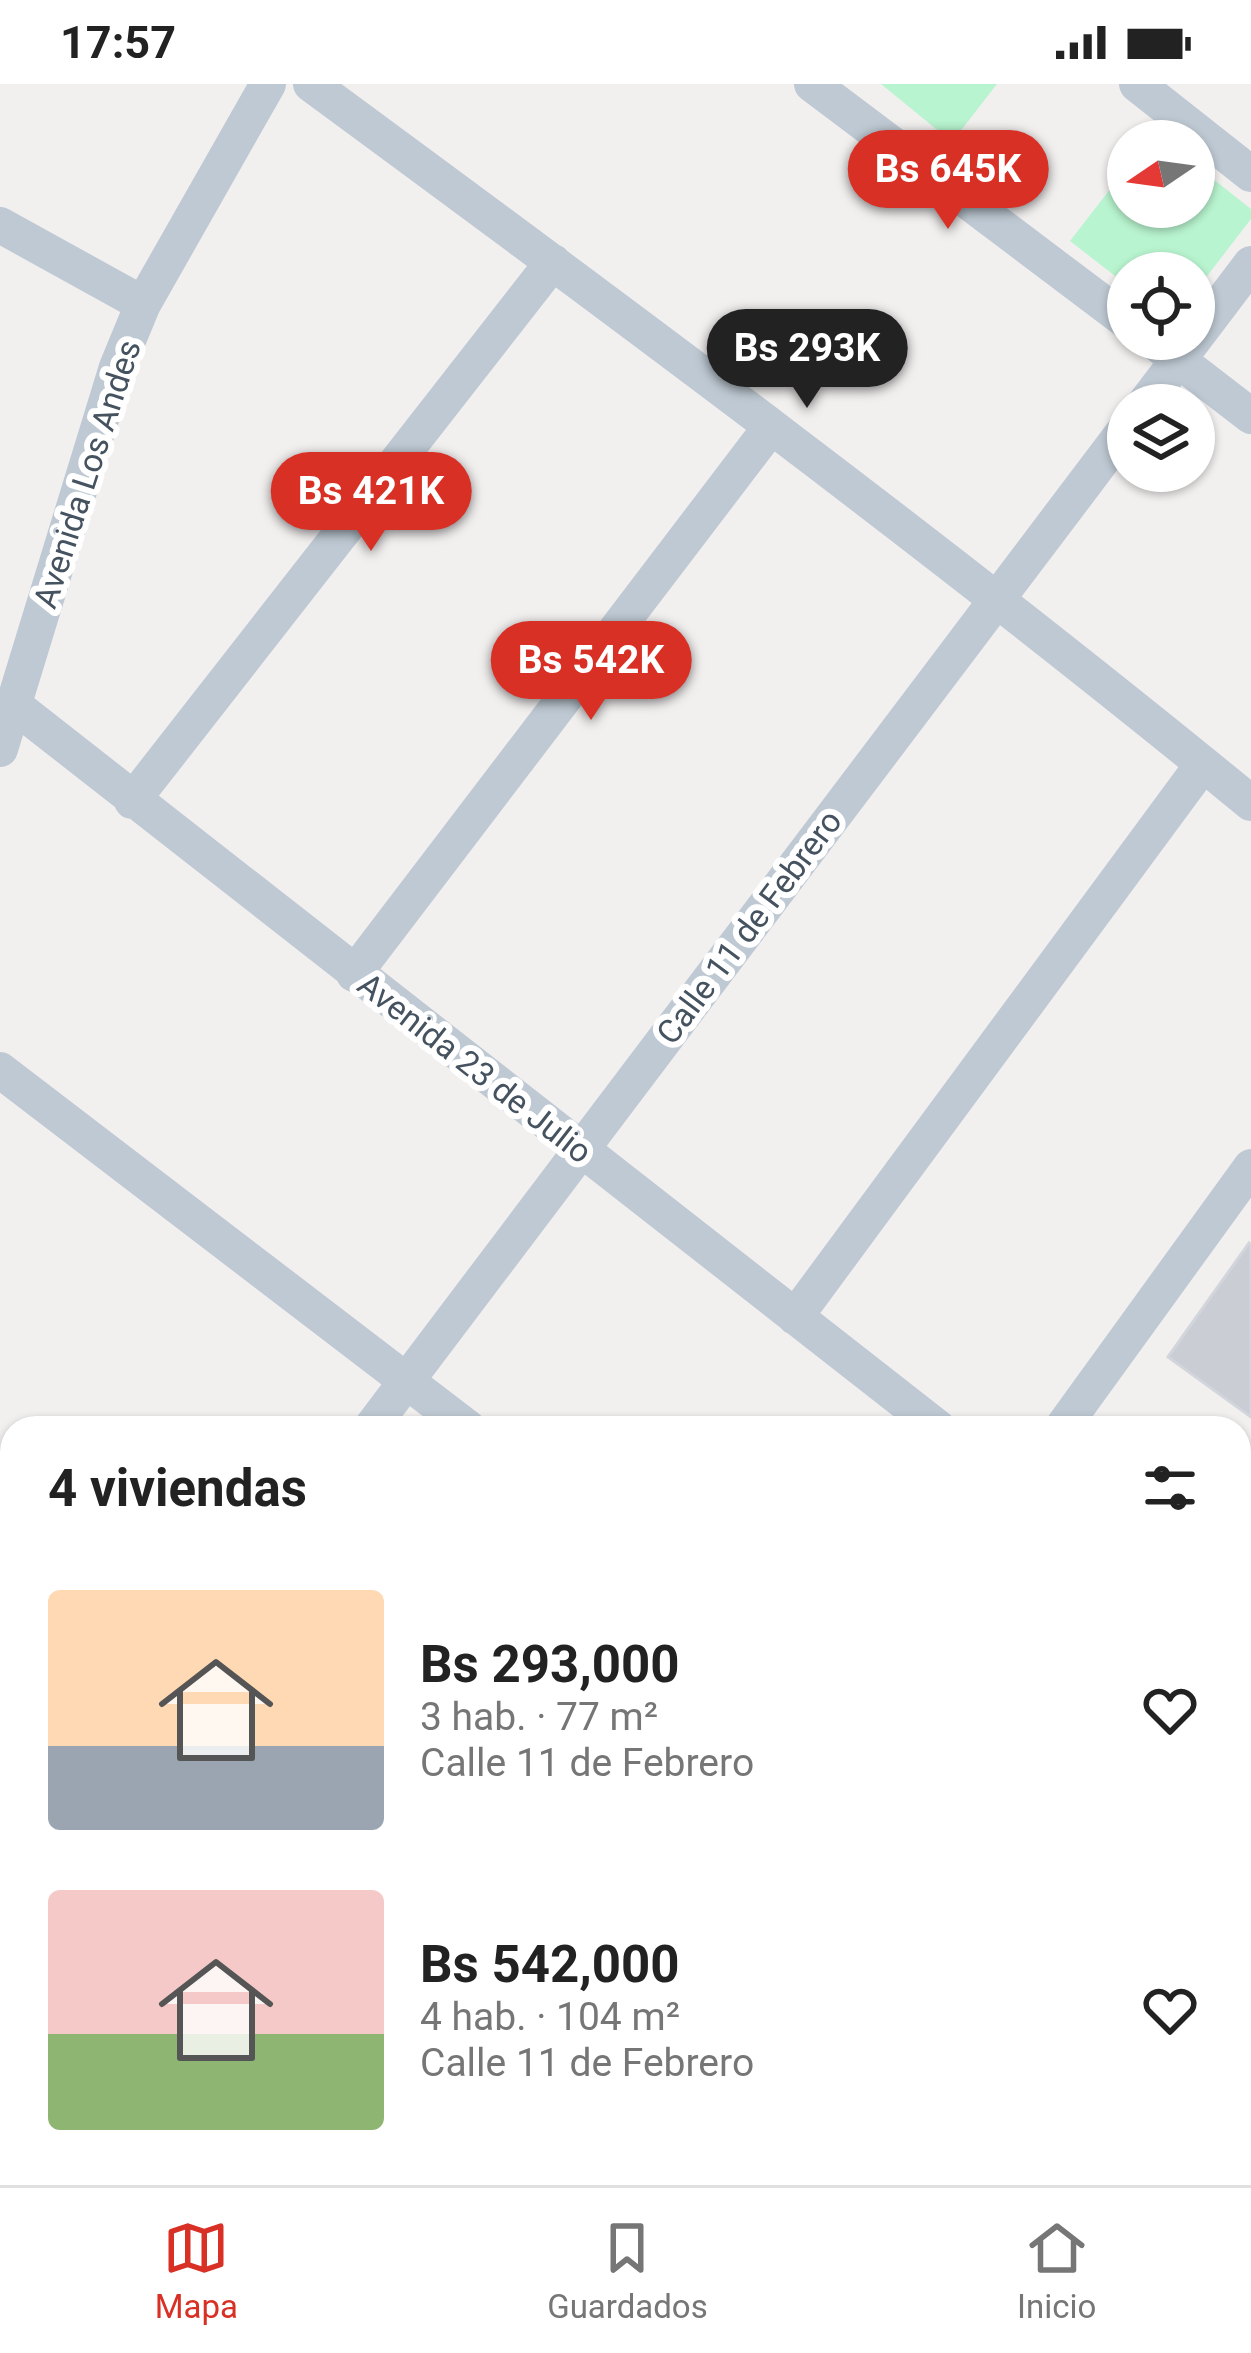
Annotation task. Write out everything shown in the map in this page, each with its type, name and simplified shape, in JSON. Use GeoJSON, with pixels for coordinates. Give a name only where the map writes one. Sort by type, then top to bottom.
{"type":"FeatureCollection","features":[{"type":"Feature","properties":{"kind":"street","name":"Avenida Los Andes"},"geometry":{"type":"LineString","coordinates":[[0,749],[117,367],[143,304],[268,84]]}},
{"type":"Feature","properties":{"kind":"street"},"geometry":{"type":"LineString","coordinates":[[311,84],[554,262],[1251,802]]}},
{"type":"Feature","properties":{"kind":"street"},"geometry":{"type":"LineString","coordinates":[[812,84],[1107,306]]}},
{"type":"Feature","properties":{"kind":"street"},"geometry":{"type":"LineString","coordinates":[[1137,84],[1251,174]]}},
{"type":"Feature","properties":{"kind":"street"},"geometry":{"type":"LineString","coordinates":[[0,225],[143,304]]}},
{"type":"Feature","properties":{"kind":"street"},"geometry":{"type":"LineString","coordinates":[[132,801],[554,262]]}},
{"type":"Feature","properties":{"kind":"street"},"geometry":{"type":"LineString","coordinates":[[1215,300],[1251,264]]}},
{"type":"Feature","properties":{"kind":"street"},"geometry":{"type":"LineString","coordinates":[[1177,360],[1251,416]]}},
{"type":"Feature","properties":{"kind":"street"},"geometry":{"type":"LineString","coordinates":[[354,974],[770,428]]}},
{"type":"Feature","properties":{"kind":"street","name":"Calle 11 de Febrero"},"geometry":{"type":"LineString","coordinates":[[379,1416],[1107,455]]}},
{"type":"Feature","properties":{"kind":"street","name":"Avenida 23 de Julio"},"geometry":{"type":"LineString","coordinates":[[15,706],[923,1416]]}},
{"type":"Feature","properties":{"kind":"street"},"geometry":{"type":"LineString","coordinates":[[795,1317],[1203,764]]}},
{"type":"Feature","properties":{"kind":"street"},"geometry":{"type":"LineString","coordinates":[[0,1070],[452,1416]]}},
{"type":"Feature","properties":{"kind":"street"},"geometry":{"type":"LineString","coordinates":[[1070,1416],[1251,1167]]}},
{"type":"Feature","properties":{"kind":"green space"},"geometry":{"type":"Polygon","coordinates":[[[881,84],[997,84],[952,142],[881,84]]]}},
{"type":"Feature","properties":{"kind":"green space"},"geometry":{"type":"Polygon","coordinates":[[[1215,181],[1251,209],[1251,219],[1215,266],[1215,252],[1107,252],[1107,270],[1070,241],[1107,193],[1107,228],[1215,228],[1215,181]]]}},
{"type":"Feature","properties":{"kind":"building"},"geometry":{"type":"Polygon","coordinates":[[[1249,1243],[1251,1416],[1168,1357],[1249,1243]]]}}]}
